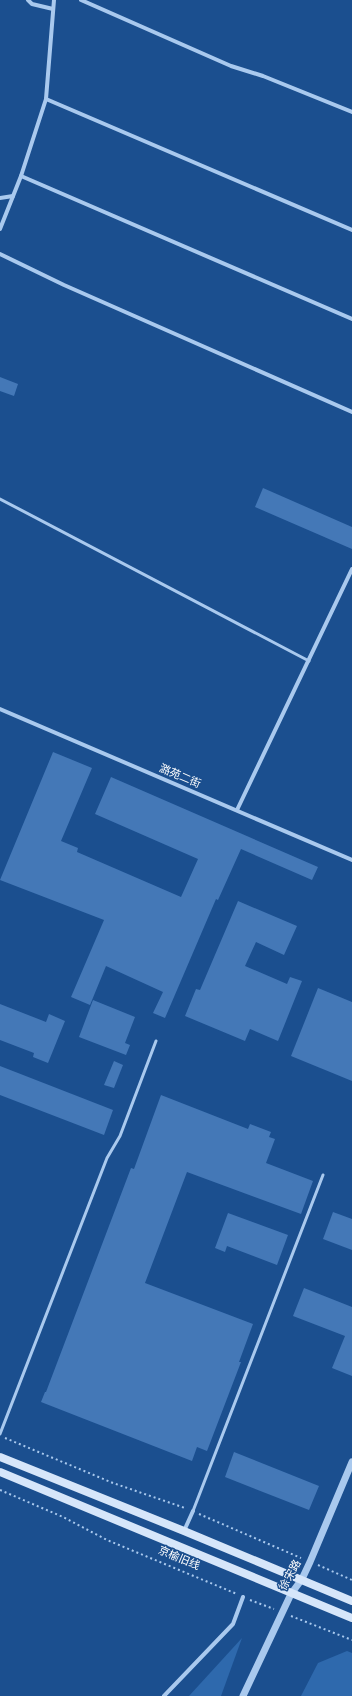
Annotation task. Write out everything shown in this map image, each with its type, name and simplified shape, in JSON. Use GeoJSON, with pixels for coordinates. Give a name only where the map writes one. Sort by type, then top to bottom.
{"type":"FeatureCollection","features":[{"type":"Feature","properties":{"kind":"main road"},"geometry":{"type":"LineString","coordinates":[[0,1457],[302,1579],[352,1601]]}},
{"type":"Feature","properties":{"kind":"main road","name":"京榆旧线"},"geometry":{"type":"LineString","coordinates":[[0,1472],[352,1618]]}},
{"type":"Feature","properties":{"kind":"street"},"geometry":{"type":"LineString","coordinates":[[28,0],[32,4],[53,9]]}},
{"type":"Feature","properties":{"kind":"street"},"geometry":{"type":"LineString","coordinates":[[0,229],[21,176],[46,99],[54,0]]}},
{"type":"Feature","properties":{"kind":"street"},"geometry":{"type":"LineString","coordinates":[[81,0],[231,66],[263,76],[352,112]]}},
{"type":"Feature","properties":{"kind":"street"},"geometry":{"type":"LineString","coordinates":[[46,99],[352,230]]}},
{"type":"Feature","properties":{"kind":"street"},"geometry":{"type":"LineString","coordinates":[[21,176],[352,319]]}},
{"type":"Feature","properties":{"kind":"street"},"geometry":{"type":"LineString","coordinates":[[0,198],[13,196]]}},
{"type":"Feature","properties":{"kind":"street"},"geometry":{"type":"LineString","coordinates":[[0,254],[64,285],[352,412]]}},
{"type":"Feature","properties":{"kind":"street"},"geometry":{"type":"LineString","coordinates":[[237,810],[352,569]]}},
{"type":"Feature","properties":{"kind":"street","name":"潞苑二街"},"geometry":{"type":"LineString","coordinates":[[0,709],[352,860]]}},
{"type":"Feature","properties":{"kind":"street","name":"徐宋路"},"geometry":{"type":"LineString","coordinates":[[243,1696],[282,1613],[310,1562],[352,1462]]}},
{"type":"Feature","properties":{"kind":"street"},"geometry":{"type":"LineString","coordinates":[[184,1531],[193,1511]]}},
{"type":"Feature","properties":{"kind":"street"},"geometry":{"type":"LineString","coordinates":[[164,1696],[233,1624],[243,1597]]}},
{"type":"Feature","properties":{"kind":"lane"},"geometry":{"type":"LineString","coordinates":[[0,500],[309,661]]}},
{"type":"Feature","properties":{"kind":"lane"},"geometry":{"type":"LineString","coordinates":[[0,1435],[107,1158],[120,1136],[156,1041]]}},
{"type":"Feature","properties":{"kind":"lane"},"geometry":{"type":"LineString","coordinates":[[193,1511],[323,1175]]}},
{"type":"Feature","properties":{"kind":"path"},"geometry":{"type":"LineString","coordinates":[[0,1435],[113,1483],[193,1511],[352,1580]]}},
{"type":"Feature","properties":{"kind":"path","name":"京榆旧线"},"geometry":{"type":"LineString","coordinates":[[0,1490],[63,1517],[107,1540],[282,1613],[352,1640]]}},
{"type":"Feature","properties":{"kind":"shaded area"},"geometry":{"type":"Polygon","coordinates":[[[242,1638],[221,1696],[189,1696],[242,1638]]]}},
{"type":"Feature","properties":{"kind":"shaded area"},"geometry":{"type":"Polygon","coordinates":[[[347,1651],[352,1653],[352,1696],[301,1696],[318,1663],[347,1651]]]}},
{"type":"Feature","properties":{"kind":"building"},"geometry":{"type":"Polygon","coordinates":[[[0,377],[18,384],[14,396],[0,391],[0,377]]]}},
{"type":"Feature","properties":{"kind":"building"},"geometry":{"type":"Polygon","coordinates":[[[263,488],[352,527],[352,549],[255,507],[263,488]]]}},
{"type":"Feature","properties":{"kind":"building"},"geometry":{"type":"Polygon","coordinates":[[[53,752],[92,768],[61,841],[78,848],[77,852],[181,897],[198,859],[95,814],[111,777],[318,867],[312,880],[241,849],[218,900],[216,899],[165,1018],[153,1013],[163,992],[106,966],[90,1005],[71,997],[104,920],[0,880],[53,752]]]}},
{"type":"Feature","properties":{"kind":"building"},"geometry":{"type":"Polygon","coordinates":[[[238,901],[297,926],[284,955],[256,942],[245,966],[287,984],[290,977],[302,981],[278,1041],[250,1029],[245,1041],[185,1016],[196,989],[200,990],[238,901]]]}},
{"type":"Feature","properties":{"kind":"building"},"geometry":{"type":"Polygon","coordinates":[[[318,988],[352,1002],[352,1081],[291,1056],[318,988]]]}},
{"type":"Feature","properties":{"kind":"building"},"geometry":{"type":"Polygon","coordinates":[[[93,1000],[135,1017],[125,1043],[130,1045],[126,1055],[79,1037],[93,1000]]]}},
{"type":"Feature","properties":{"kind":"building"},"geometry":{"type":"Polygon","coordinates":[[[0,1004],[46,1022],[49,1014],[65,1021],[48,1063],[33,1057],[34,1053],[0,1040],[0,1004]]]}},
{"type":"Feature","properties":{"kind":"building"},"geometry":{"type":"Polygon","coordinates":[[[114,1061],[123,1065],[114,1088],[104,1085],[114,1061]]]}},
{"type":"Feature","properties":{"kind":"building"},"geometry":{"type":"Polygon","coordinates":[[[0,1066],[113,1110],[104,1135],[0,1095],[0,1066]]]}},
{"type":"Feature","properties":{"kind":"building"},"geometry":{"type":"Polygon","coordinates":[[[161,1095],[248,1129],[250,1124],[271,1132],[269,1137],[275,1139],[266,1163],[313,1181],[301,1214],[187,1172],[145,1283],[253,1324],[239,1362],[241,1362],[207,1451],[197,1447],[192,1461],[41,1402],[131,1168],[134,1169],[161,1095]]]}},
{"type":"Feature","properties":{"kind":"building"},"geometry":{"type":"Polygon","coordinates":[[[333,1212],[352,1219],[352,1250],[323,1239],[333,1212]]]}},
{"type":"Feature","properties":{"kind":"building"},"geometry":{"type":"Polygon","coordinates":[[[228,1213],[288,1235],[277,1265],[227,1246],[225,1252],[215,1248],[228,1213]]]}},
{"type":"Feature","properties":{"kind":"building"},"geometry":{"type":"Polygon","coordinates":[[[304,1288],[352,1307],[352,1376],[332,1368],[345,1336],[293,1316],[304,1288]]]}},
{"type":"Feature","properties":{"kind":"building"},"geometry":{"type":"Polygon","coordinates":[[[234,1452],[319,1486],[309,1510],[225,1477],[234,1452]]]}}]}
